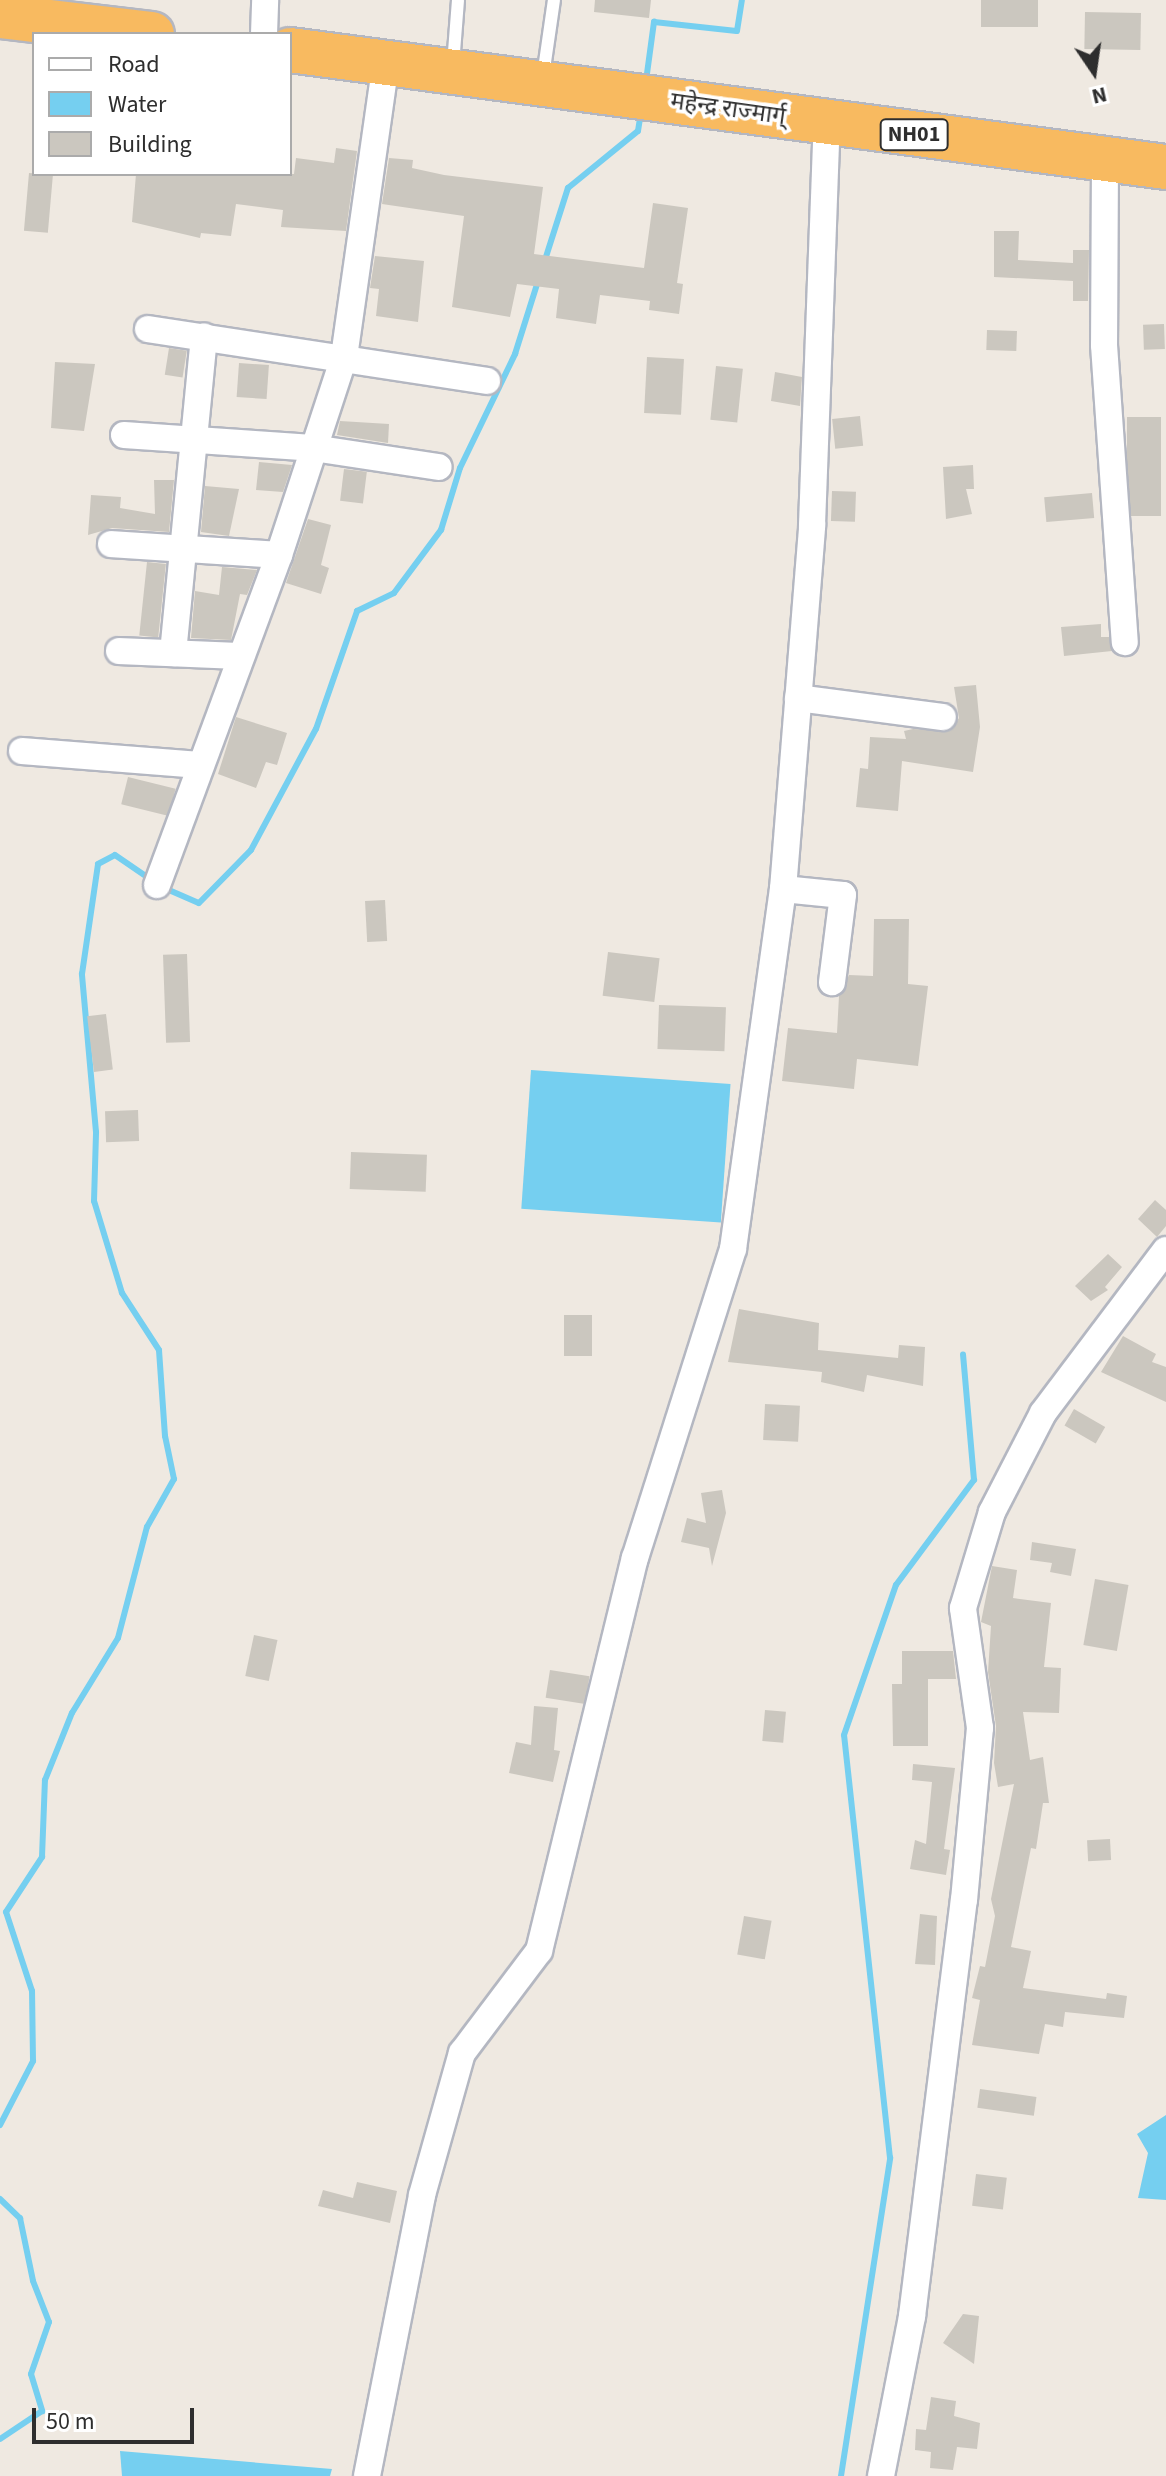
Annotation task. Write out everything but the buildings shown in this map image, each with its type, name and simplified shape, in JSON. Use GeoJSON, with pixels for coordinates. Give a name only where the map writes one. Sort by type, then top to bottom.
{"type":"FeatureCollection","features":[{"type":"Feature","properties":{"kind":"highway"},"geometry":{"type":"LineString","coordinates":[[2,11],[139,32]]}},
{"type":"Feature","properties":{"kind":"highway","name":"महेन्द्र राज्मार्ग्"},"geometry":{"type":"LineString","coordinates":[[292,50],[1166,167]]}},
{"type":"Feature","properties":{"kind":"street"},"geometry":{"type":"LineString","coordinates":[[264,32],[265,0]]}},
{"type":"Feature","properties":{"kind":"street"},"geometry":{"type":"LineString","coordinates":[[157,885],[238,656],[279,555],[344,357],[386,62]]}},
{"type":"Feature","properties":{"kind":"street"},"geometry":{"type":"LineString","coordinates":[[367,2476],[422,2195],[462,2053],[539,1951],[635,1558],[733,1249],[770,1055],[812,525],[827,123]]}},
{"type":"Feature","properties":{"kind":"street"},"geometry":{"type":"LineString","coordinates":[[1105,160],[1104,345],[1125,642]]}},
{"type":"Feature","properties":{"kind":"street"},"geometry":{"type":"LineString","coordinates":[[148,329],[487,381]]}},
{"type":"Feature","properties":{"kind":"street"},"geometry":{"type":"LineString","coordinates":[[173,653],[204,337]]}},
{"type":"Feature","properties":{"kind":"street"},"geometry":{"type":"LineString","coordinates":[[124,435],[313,448],[439,467]]}},
{"type":"Feature","properties":{"kind":"street"},"geometry":{"type":"LineString","coordinates":[[111,544],[279,555]]}},
{"type":"Feature","properties":{"kind":"street"},"geometry":{"type":"LineString","coordinates":[[119,651],[238,656]]}},
{"type":"Feature","properties":{"kind":"street"},"geometry":{"type":"LineString","coordinates":[[798,698],[943,717]]}},
{"type":"Feature","properties":{"kind":"street"},"geometry":{"type":"LineString","coordinates":[[22,751],[199,765]]}},
{"type":"Feature","properties":{"kind":"street"},"geometry":{"type":"LineString","coordinates":[[783,889],[843,895],[832,982]]}},
{"type":"Feature","properties":{"kind":"street"},"geometry":{"type":"LineString","coordinates":[[881,2476],[912,2316],[966,1885],[980,1728],[963,1608],[992,1512],[1043,1413],[1085,1351],[1139,1292],[1166,1250]]}},
{"type":"Feature","properties":{"kind":"lane"},"geometry":{"type":"LineString","coordinates":[[453,71],[458,0]]}},
{"type":"Feature","properties":{"kind":"lane"},"geometry":{"type":"LineString","coordinates":[[542,83],[554,0]]}},
{"type":"Feature","properties":{"kind":"water"},"geometry":{"type":"Polygon","coordinates":[[[531,1070],[731,1084],[721,1223],[521,1209],[531,1070]]]}},
{"type":"Feature","properties":{"kind":"water"},"geometry":{"type":"Polygon","coordinates":[[[1166,2115],[1166,2200],[1138,2198],[1148,2153],[1137,2134],[1166,2115]]]}},
{"type":"Feature","properties":{"kind":"water"},"geometry":{"type":"Polygon","coordinates":[[[120,2451],[332,2469],[330,2476],[122,2476],[120,2451]]]}},
{"type":"Feature","properties":{"kind":"waterway"},"geometry":{"type":"LineString","coordinates":[[646,81],[654,22],[737,31],[742,0]]}},
{"type":"Feature","properties":{"kind":"waterway"},"geometry":{"type":"LineString","coordinates":[[544,263],[568,188],[638,131],[641,112]]}},
{"type":"Feature","properties":{"kind":"waterway"},"geometry":{"type":"LineString","coordinates":[[162,887],[199,903],[251,850],[316,729],[357,611],[394,593],[441,530],[460,468],[515,354],[538,281]]}},
{"type":"Feature","properties":{"kind":"waterway"},"geometry":{"type":"LineString","coordinates":[[0,2125],[33,2061],[32,1991],[6,1912],[42,1857],[45,1780],[72,1713],[118,1638],[147,1527],[174,1479],[165,1436],[159,1350],[122,1293],[94,1201],[96,1132],[82,974],[98,864],[115,855],[153,881]]}},
{"type":"Feature","properties":{"kind":"waterway"},"geometry":{"type":"LineString","coordinates":[[841,2476],[890,2158],[844,1735],[896,1585],[974,1480],[963,1354]]}},
{"type":"Feature","properties":{"kind":"waterway"},"geometry":{"type":"LineString","coordinates":[[0,2199],[20,2218],[33,2281],[49,2322],[31,2374],[42,2411],[0,2439]]}}]}
